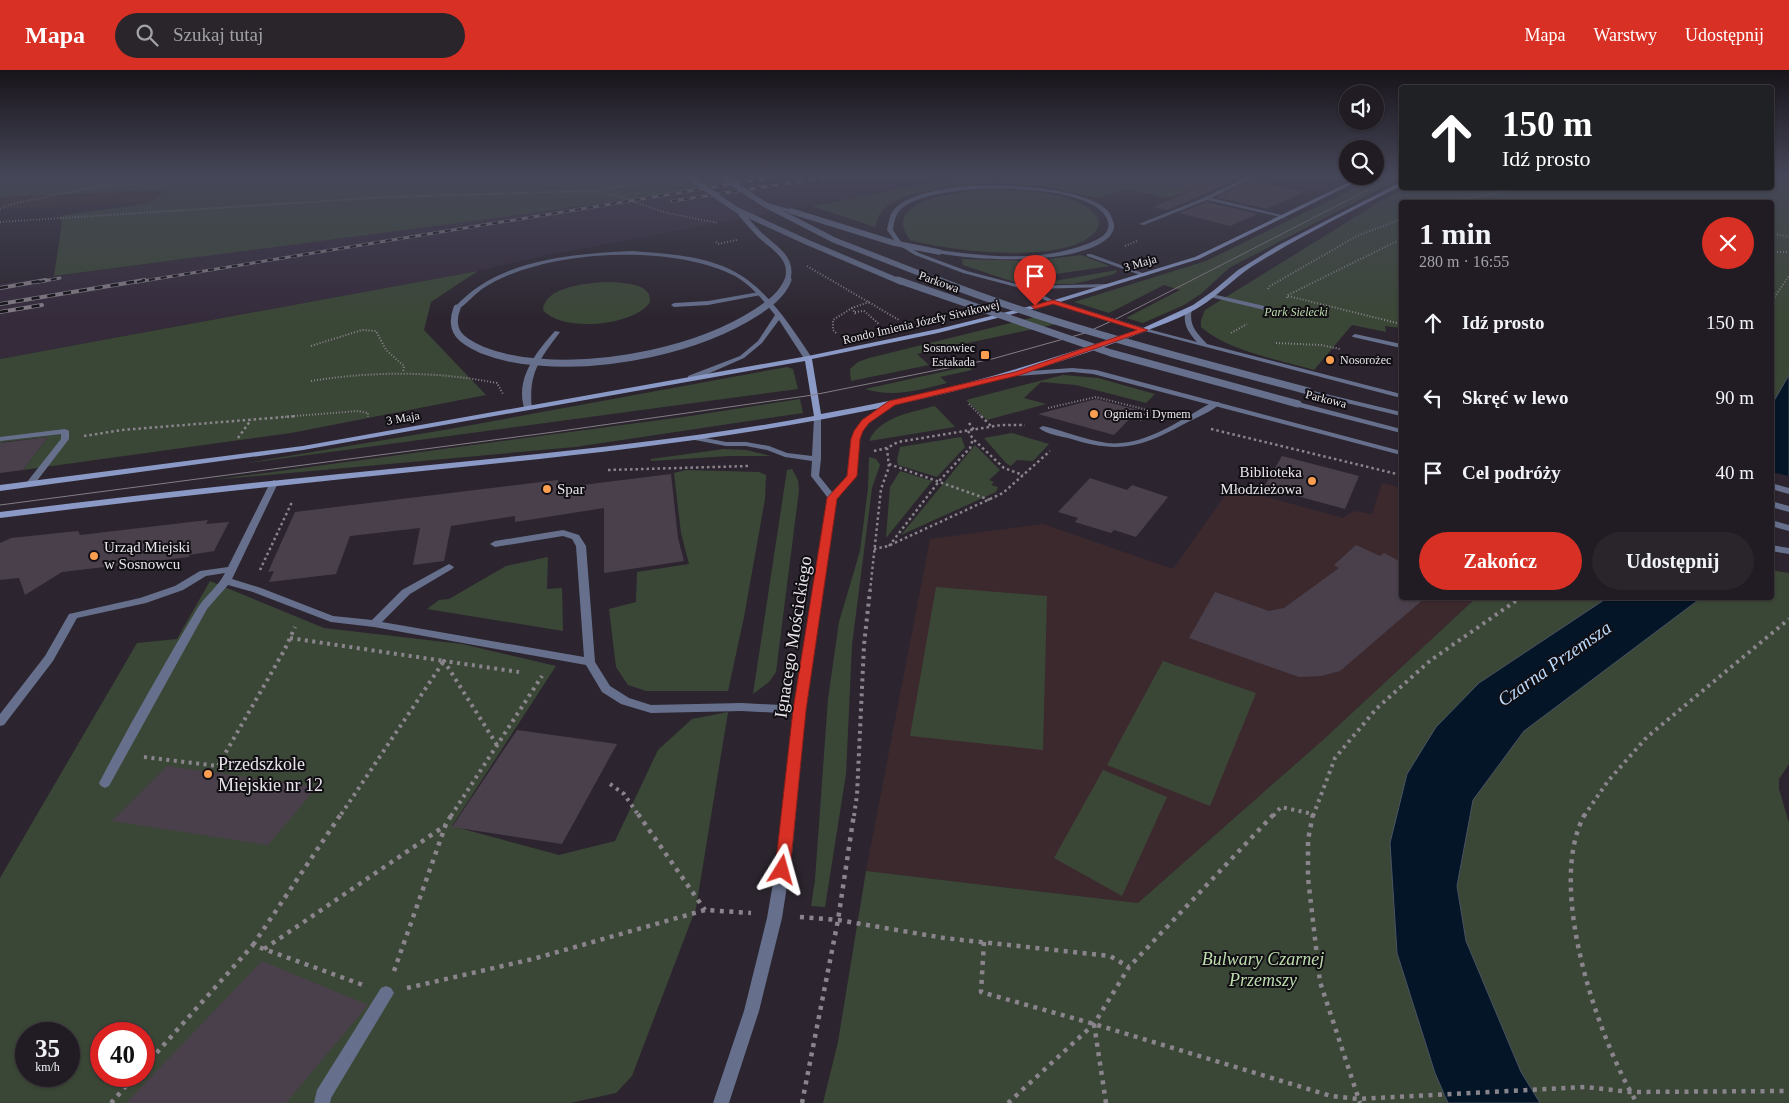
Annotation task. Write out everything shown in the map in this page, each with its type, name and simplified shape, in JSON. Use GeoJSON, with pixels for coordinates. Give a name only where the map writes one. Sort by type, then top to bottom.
{"type":"FeatureCollection","features":[{"type":"Feature","properties":{"kind":"main road","name":"3 Maja"},"geometry":{"type":"LineString","coordinates":[[1053,302],[1197,258],[1270,223]]}},
{"type":"Feature","properties":{"kind":"main road"},"geometry":{"type":"LineString","coordinates":[[0,516],[154,496],[560,455],[695,438],[818,418],[892,403],[1017,374],[1144,330],[1189,310],[1212,296],[1236,273],[1328,223]]}},
{"type":"Feature","properties":{"kind":"main road"},"geometry":{"type":"LineString","coordinates":[[1053,302],[1144,330]]}},
{"type":"Feature","properties":{"kind":"main road","name":"Rondo Imienia Józefy Siwikowej"},"geometry":{"type":"LineString","coordinates":[[808,358],[938,331],[1053,302]]}},
{"type":"Feature","properties":{"kind":"main road","name":"3 Maja"},"geometry":{"type":"LineString","coordinates":[[0,488],[303,448],[808,358]]}},
{"type":"Feature","properties":{"kind":"main road"},"geometry":{"type":"LineString","coordinates":[[808,358],[818,418]]}},
{"type":"Feature","properties":{"kind":"street"},"geometry":{"type":"LineString","coordinates":[[749,223],[782,253],[788,264],[789,275],[780,294],[764,308],[732,328],[703,339],[650,353],[610,360],[571,363],[518,360],[487,352],[464,342],[454,329],[452,322],[457,308],[478,288],[513,272],[557,260],[606,254],[652,254],[713,265],[738,275],[760,294],[778,316],[808,358]]}},
{"type":"Feature","properties":{"kind":"street","name":"Parkowa"},"geometry":{"type":"LineString","coordinates":[[766,223],[906,284],[1111,353],[1399,430]]}},
{"type":"Feature","properties":{"kind":"street","name":"Parkowa"},"geometry":{"type":"LineString","coordinates":[[801,223],[834,240],[979,296],[1133,344],[1399,414]]}},
{"type":"Feature","properties":{"kind":"street"},"geometry":{"type":"LineString","coordinates":[[828,223],[894,243],[939,252],[973,256],[1026,257],[1060,254],[1095,244],[1104,239],[1111,231],[1112,223]]}},
{"type":"Feature","properties":{"kind":"street"},"geometry":{"type":"LineString","coordinates":[[890,223],[898,242],[914,253],[978,276],[1022,287],[1053,302]]}},
{"type":"Feature","properties":{"kind":"street"},"geometry":{"type":"LineString","coordinates":[[1089,255],[1145,275]]}},
{"type":"Feature","properties":{"kind":"street"},"geometry":{"type":"LineString","coordinates":[[1022,287],[1107,286]]}},
{"type":"Feature","properties":{"kind":"street"},"geometry":{"type":"LineString","coordinates":[[674,305],[708,303],[760,294]]}},
{"type":"Feature","properties":{"kind":"street"},"geometry":{"type":"LineString","coordinates":[[1212,296],[1273,310]]}},
{"type":"Feature","properties":{"kind":"street"},"geometry":{"type":"LineString","coordinates":[[1189,310],[1186,322],[1205,346]]}},
{"type":"Feature","properties":{"kind":"street"},"geometry":{"type":"LineString","coordinates":[[691,378],[742,357],[760,342],[778,316]]}},
{"type":"Feature","properties":{"kind":"street"},"geometry":{"type":"LineString","coordinates":[[1144,330],[1399,395]]}},
{"type":"Feature","properties":{"kind":"street"},"geometry":{"type":"LineString","coordinates":[[528,408],[525,390],[527,381],[540,352],[557,332]]}},
{"type":"Feature","properties":{"kind":"street"},"geometry":{"type":"LineString","coordinates":[[1355,336],[1399,346]]}},
{"type":"Feature","properties":{"kind":"street"},"geometry":{"type":"LineString","coordinates":[[1017,374],[1072,370],[1093,372],[1399,452]]}},
{"type":"Feature","properties":{"kind":"street"},"geometry":{"type":"LineString","coordinates":[[818,418],[815,476],[832,498],[852,476],[855,439],[858,431],[866,422],[892,403]]}},
{"type":"Feature","properties":{"kind":"street"},"geometry":{"type":"LineString","coordinates":[[1043,428],[1101,444],[1130,445],[1150,438],[1216,404]]}},
{"type":"Feature","properties":{"kind":"street"},"geometry":{"type":"LineString","coordinates":[[0,439],[65,431],[65,439],[30,484]]}},
{"type":"Feature","properties":{"kind":"street"},"geometry":{"type":"LineString","coordinates":[[695,438],[726,444],[746,444],[769,448],[785,454],[817,460]]}},
{"type":"Feature","properties":{"kind":"street"},"geometry":{"type":"LineString","coordinates":[[105,783],[194,622],[226,581],[274,483]]}},
{"type":"Feature","properties":{"kind":"street"},"geometry":{"type":"LineString","coordinates":[[1774,487],[1789,491]]}},
{"type":"Feature","properties":{"kind":"street","name":"Ignacego Mościckiego"},"geometry":{"type":"LineString","coordinates":[[721,1103],[734,1067],[758,986],[775,914],[785,855],[800,710],[832,498]]}},
{"type":"Feature","properties":{"kind":"street"},"geometry":{"type":"LineString","coordinates":[[1774,505],[1789,509]]}},
{"type":"Feature","properties":{"kind":"street"},"geometry":{"type":"LineString","coordinates":[[1774,524],[1789,528]]}},
{"type":"Feature","properties":{"kind":"street"},"geometry":{"type":"LineString","coordinates":[[495,544],[563,533],[576,537],[581,546],[590,662],[606,689],[624,701],[651,709],[742,707],[800,710]]}},
{"type":"Feature","properties":{"kind":"street"},"geometry":{"type":"LineString","coordinates":[[1774,548],[1789,551]]}},
{"type":"Feature","properties":{"kind":"street"},"geometry":{"type":"LineString","coordinates":[[374,624],[406,592],[449,567]]}},
{"type":"Feature","properties":{"kind":"street"},"geometry":{"type":"LineString","coordinates":[[0,722],[48,658],[73,616],[142,601],[179,588],[203,573],[232,569]]}},
{"type":"Feature","properties":{"kind":"street"},"geometry":{"type":"LineString","coordinates":[[226,581],[251,588],[331,619],[374,624],[590,662]]}},
{"type":"Feature","properties":{"kind":"street"},"geometry":{"type":"LineString","coordinates":[[322,1103],[323,1096],[386,993]]}},
{"type":"Feature","properties":{"kind":"path"},"geometry":{"type":"LineString","coordinates":[[1271,291],[1268,289],[1270,286],[1350,239],[1390,223]]}},
{"type":"Feature","properties":{"kind":"path"},"geometry":{"type":"LineString","coordinates":[[1774,234],[1789,236]]}},
{"type":"Feature","properties":{"kind":"path"},"geometry":{"type":"LineString","coordinates":[[716,242],[718,244],[738,240],[736,237]]}},
{"type":"Feature","properties":{"kind":"path"},"geometry":{"type":"LineString","coordinates":[[1288,295],[1399,240]]}},
{"type":"Feature","properties":{"kind":"path"},"geometry":{"type":"LineString","coordinates":[[1774,252],[1789,252]]}},
{"type":"Feature","properties":{"kind":"path"},"geometry":{"type":"LineString","coordinates":[[805,266],[900,321]]}},
{"type":"Feature","properties":{"kind":"path"},"geometry":{"type":"LineString","coordinates":[[1774,298],[1789,276]]}},
{"type":"Feature","properties":{"kind":"path"},"geometry":{"type":"LineString","coordinates":[[1281,294],[1399,323]]}},
{"type":"Feature","properties":{"kind":"path"},"geometry":{"type":"LineString","coordinates":[[838,334],[833,330],[833,320],[852,308],[869,302]]}},
{"type":"Feature","properties":{"kind":"path"},"geometry":{"type":"LineString","coordinates":[[852,308],[855,314],[864,311],[880,325]]}},
{"type":"Feature","properties":{"kind":"path"},"geometry":{"type":"LineString","coordinates":[[311,346],[362,330],[376,331],[386,350],[404,366],[403,372]]}},
{"type":"Feature","properties":{"kind":"path"},"geometry":{"type":"LineString","coordinates":[[1275,342],[1322,345],[1347,350]]}},
{"type":"Feature","properties":{"kind":"path"},"geometry":{"type":"LineString","coordinates":[[311,381],[420,372],[497,382],[503,395]]}},
{"type":"Feature","properties":{"kind":"path"},"geometry":{"type":"LineString","coordinates":[[1041,412],[1096,396],[1147,410],[1165,411]]}},
{"type":"Feature","properties":{"kind":"path"},"geometry":{"type":"LineString","coordinates":[[968,404],[992,426]]}},
{"type":"Feature","properties":{"kind":"path"},"geometry":{"type":"LineString","coordinates":[[1138,423],[1147,410]]}},
{"type":"Feature","properties":{"kind":"path"},"geometry":{"type":"LineString","coordinates":[[65,439],[122,430],[358,411],[368,413],[368,420]]}},
{"type":"Feature","properties":{"kind":"path"},"geometry":{"type":"LineString","coordinates":[[236,441],[251,420]]}},
{"type":"Feature","properties":{"kind":"path"},"geometry":{"type":"LineString","coordinates":[[1023,425],[1029,420]]}},
{"type":"Feature","properties":{"kind":"path"},"geometry":{"type":"LineString","coordinates":[[969,423],[974,430]]}},
{"type":"Feature","properties":{"kind":"path"},"geometry":{"type":"LineString","coordinates":[[868,451],[887,448],[900,442],[992,426],[1023,425],[1043,428]]}},
{"type":"Feature","properties":{"kind":"path"},"geometry":{"type":"LineString","coordinates":[[1208,428],[1399,475]]}},
{"type":"Feature","properties":{"kind":"path"},"geometry":{"type":"LineString","coordinates":[[968,430],[973,439],[1004,468],[1023,475]]}},
{"type":"Feature","properties":{"kind":"path"},"geometry":{"type":"LineString","coordinates":[[874,549],[888,546],[1003,493],[1038,463],[1066,435]]}},
{"type":"Feature","properties":{"kind":"path"},"geometry":{"type":"LineString","coordinates":[[888,546],[940,480],[970,448],[973,439]]}},
{"type":"Feature","properties":{"kind":"path"},"geometry":{"type":"LineString","coordinates":[[802,1103],[838,920],[857,795],[864,644],[881,489],[889,464],[887,448]]}},
{"type":"Feature","properties":{"kind":"path"},"geometry":{"type":"LineString","coordinates":[[889,464],[940,480],[991,500]]}},
{"type":"Feature","properties":{"kind":"path"},"geometry":{"type":"LineString","coordinates":[[675,467],[692,465],[758,466]]}},
{"type":"Feature","properties":{"kind":"path"},"geometry":{"type":"LineString","coordinates":[[251,588],[292,502]]}},
{"type":"Feature","properties":{"kind":"path"},"geometry":{"type":"LineString","coordinates":[[1359,1101],[1320,982],[1308,878],[1308,840],[1313,814],[1335,758],[1377,708],[1431,660],[1517,600]]}},
{"type":"Feature","properties":{"kind":"path"},"geometry":{"type":"LineString","coordinates":[[118,759],[135,756],[218,766],[290,638],[299,618],[308,611]]}},
{"type":"Feature","properties":{"kind":"path"},"geometry":{"type":"LineString","coordinates":[[1637,1103],[1605,1038],[1578,940],[1572,895],[1571,857],[1577,831],[1583,817],[1611,778],[1647,737],[1789,619]]}},
{"type":"Feature","properties":{"kind":"path"},"geometry":{"type":"LineString","coordinates":[[290,638],[526,674]]}},
{"type":"Feature","properties":{"kind":"path"},"geometry":{"type":"LineString","coordinates":[[444,661],[497,744]]}},
{"type":"Feature","properties":{"kind":"path"},"geometry":{"type":"LineString","coordinates":[[155,1055],[253,945],[444,661]]}},
{"type":"Feature","properties":{"kind":"path"},"geometry":{"type":"LineString","coordinates":[[386,993],[446,824],[497,744],[544,676],[535,675]]}},
{"type":"Feature","properties":{"kind":"path"},"geometry":{"type":"LineString","coordinates":[[610,784],[624,794],[705,910]]}},
{"type":"Feature","properties":{"kind":"path"},"geometry":{"type":"LineString","coordinates":[[1008,1103],[1094,1024],[1129,966],[1281,807],[1313,814]]}},
{"type":"Feature","properties":{"kind":"path"},"geometry":{"type":"LineString","coordinates":[[264,949],[446,824]]}},
{"type":"Feature","properties":{"kind":"path"},"geometry":{"type":"LineString","coordinates":[[253,945],[386,993],[533,959],[705,910],[838,920],[944,938],[1110,956],[1129,966]]}},
{"type":"Feature","properties":{"kind":"path"},"geometry":{"type":"LineString","coordinates":[[984,942],[981,992],[1094,1024],[1331,1096],[1359,1101],[1398,1096],[1586,1087],[1630,1092],[1789,1091]]}},
{"type":"Feature","properties":{"kind":"path"},"geometry":{"type":"LineString","coordinates":[[1094,1024],[1106,1103]]}},
{"type":"Feature","properties":{"kind":"path"},"geometry":{"type":"LineString","coordinates":[[111,1103],[125,1087]]}},
{"type":"Feature","properties":{"kind":"shaded area"},"geometry":{"type":"Polygon","coordinates":[[[445,223],[716,223],[543,256],[478,271],[0,359],[0,284],[445,223]]]}},
{"type":"Feature","properties":{"kind":"shaded area"},"geometry":{"type":"Polygon","coordinates":[[[1382,483],[1399,487],[1399,600],[1474,600],[1324,739],[1138,903],[866,871],[930,539],[1043,524],[1173,569],[1231,487],[1343,518],[1354,511],[1372,514],[1382,483]]]}},
{"type":"Feature","properties":{"kind":"green space"},"geometry":{"type":"Polygon","coordinates":[[[62,223],[456,223],[54,276],[62,223]]]}},
{"type":"Feature","properties":{"kind":"green space"},"geometry":{"type":"Polygon","coordinates":[[[864,223],[876,223],[875,227],[864,223]]]}},
{"type":"Feature","properties":{"kind":"green space"},"geometry":{"type":"Polygon","coordinates":[[[904,223],[1099,223],[1093,234],[1078,244],[1057,250],[1004,253],[951,248],[910,240],[904,223]]]}},
{"type":"Feature","properties":{"kind":"green space"},"geometry":{"type":"Polygon","coordinates":[[[1283,223],[1315,223],[1229,268],[1202,293],[1184,305],[1143,323],[1126,318],[1180,290],[1164,285],[1109,313],[1074,302],[1206,261],[1283,223]]]}},
{"type":"Feature","properties":{"kind":"green space","name":"Park Sielecki"},"geometry":{"type":"Polygon","coordinates":[[[1345,223],[1399,223],[1399,328],[1385,326],[1386,332],[1352,325],[1314,370],[1240,349],[1213,336],[1201,327],[1201,320],[1205,310],[1345,223]]]}},
{"type":"Feature","properties":{"kind":"green space","name":"Park Sielecki"},"geometry":{"type":"Polygon","coordinates":[[[1774,223],[1789,223],[1789,375],[1774,401],[1774,223]]]}},
{"type":"Feature","properties":{"kind":"green space"},"geometry":{"type":"Polygon","coordinates":[[[1081,255],[1110,266],[1036,277],[1017,283],[963,265],[962,259],[1032,261],[1081,255]]]}},
{"type":"Feature","properties":{"kind":"green space"},"geometry":{"type":"Polygon","coordinates":[[[1117,270],[1116,273],[1111,275],[1074,284],[1037,284],[1117,270]]]}},
{"type":"Feature","properties":{"kind":"green space"},"geometry":{"type":"Polygon","coordinates":[[[478,271],[431,302],[424,330],[486,395],[291,433],[23,470],[48,437],[3,442],[0,445],[0,359],[478,271]]]}},
{"type":"Feature","properties":{"kind":"green space"},"geometry":{"type":"Polygon","coordinates":[[[610,282],[636,285],[642,288],[647,291],[650,302],[642,310],[630,317],[598,324],[566,322],[552,317],[543,310],[545,302],[560,291],[592,283],[610,282]]]}},
{"type":"Feature","properties":{"kind":"green space"},"geometry":{"type":"Polygon","coordinates":[[[1035,317],[1057,324],[917,354],[929,365],[851,381],[850,369],[858,362],[869,358],[1035,317]]]}},
{"type":"Feature","properties":{"kind":"green space"},"geometry":{"type":"Polygon","coordinates":[[[969,366],[972,370],[940,377],[947,383],[927,388],[896,393],[875,392],[865,389],[969,366]]]}},
{"type":"Feature","properties":{"kind":"green space"},"geometry":{"type":"Polygon","coordinates":[[[787,367],[793,369],[798,389],[241,464],[450,429],[787,367]]]}},
{"type":"Feature","properties":{"kind":"green space"},"geometry":{"type":"Polygon","coordinates":[[[1063,375],[1098,378],[1155,394],[1146,403],[1076,385],[1041,382],[1024,398],[1046,404],[987,420],[966,400],[1063,375]]]}},
{"type":"Feature","properties":{"kind":"green space"},"geometry":{"type":"Polygon","coordinates":[[[800,399],[803,413],[575,447],[212,480],[690,416],[800,399]]]}},
{"type":"Feature","properties":{"kind":"green space"},"geometry":{"type":"Polygon","coordinates":[[[935,406],[955,427],[869,441],[880,426],[888,421],[907,413],[935,406]]]}},
{"type":"Feature","properties":{"kind":"green space"},"geometry":{"type":"Polygon","coordinates":[[[1012,433],[1049,444],[1033,461],[1017,460],[1011,466],[1006,463],[984,438],[1012,433]]]}},
{"type":"Feature","properties":{"kind":"green space"},"geometry":{"type":"Polygon","coordinates":[[[961,437],[965,447],[937,477],[898,465],[897,460],[900,447],[961,437]]]}},
{"type":"Feature","properties":{"kind":"green space"},"geometry":{"type":"Polygon","coordinates":[[[975,445],[1000,470],[989,480],[994,482],[991,485],[998,487],[996,492],[901,535],[975,445]]]}},
{"type":"Feature","properties":{"kind":"green space"},"geometry":{"type":"Polygon","coordinates":[[[724,449],[746,450],[771,456],[729,456],[651,461],[651,459],[724,449]]]}},
{"type":"Feature","properties":{"kind":"green space"},"geometry":{"type":"Polygon","coordinates":[[[869,457],[876,459],[880,465],[872,488],[852,645],[846,774],[825,907],[811,906],[815,880],[828,699],[839,622],[860,551],[868,489],[869,457]]]}},
{"type":"Feature","properties":{"kind":"green space"},"geometry":{"type":"Polygon","coordinates":[[[792,469],[798,480],[799,490],[776,672],[769,682],[753,694],[787,470],[792,469]]]}},
{"type":"Feature","properties":{"kind":"green space"},"geometry":{"type":"Polygon","coordinates":[[[686,470],[759,472],[766,475],[765,499],[744,617],[728,691],[646,691],[628,685],[616,667],[609,609],[636,602],[637,572],[689,564],[681,533],[674,473],[686,470]]]}},
{"type":"Feature","properties":{"kind":"green space"},"geometry":{"type":"Polygon","coordinates":[[[900,471],[932,481],[886,538],[890,487],[900,471]]]}},
{"type":"Feature","properties":{"kind":"green space"},"geometry":{"type":"Polygon","coordinates":[[[548,557],[547,589],[562,588],[563,631],[427,609],[439,600],[449,599],[506,566],[548,557]]]}},
{"type":"Feature","properties":{"kind":"green space"},"geometry":{"type":"Polygon","coordinates":[[[1774,570],[1789,573],[1789,764],[1779,779],[1779,789],[1789,823],[1789,1103],[1540,1103],[1521,1072],[1466,941],[1457,886],[1473,800],[1524,731],[1698,600],[1774,600],[1774,570]]]}},
{"type":"Feature","properties":{"kind":"green space"},"geometry":{"type":"Polygon","coordinates":[[[210,581],[324,628],[462,644],[556,666],[452,826],[559,855],[615,841],[658,750],[692,719],[728,712],[696,908],[632,1076],[616,1093],[570,1103],[0,1103],[0,878],[137,643],[177,639],[210,581]]]}},
{"type":"Feature","properties":{"kind":"green space"},"geometry":{"type":"Polygon","coordinates":[[[936,587],[1047,596],[1043,750],[910,736],[936,587]]]}},
{"type":"Feature","properties":{"kind":"green space","name":"Bulwary Czarnej Przemszy"},"geometry":{"type":"Polygon","coordinates":[[[1474,600],[1604,600],[1479,683],[1397,953],[1435,1073],[1448,1103],[823,1103],[838,1042],[866,871],[1138,903],[1324,739],[1474,600]]]}},
{"type":"Feature","properties":{"kind":"green space"},"geometry":{"type":"Polygon","coordinates":[[[1163,661],[1256,693],[1210,806],[1107,765],[1163,661]]]}},
{"type":"Feature","properties":{"kind":"green space"},"geometry":{"type":"Polygon","coordinates":[[[1103,770],[1167,797],[1122,896],[1054,858],[1103,770]]]}},
{"type":"Feature","properties":{"kind":"water"},"geometry":{"type":"Polygon","coordinates":[[[1789,375],[1789,484],[1774,511],[1774,401],[1789,375]]]}},
{"type":"Feature","properties":{"kind":"water","name":"Czarna Przemsza"},"geometry":{"type":"Polygon","coordinates":[[[1604,600],[1698,600],[1524,731],[1473,800],[1457,886],[1466,941],[1521,1072],[1540,1103],[1448,1103],[1435,1073],[1397,953],[1390,843],[1407,774],[1436,727],[1479,683],[1604,600]]]}},
{"type":"Feature","properties":{"kind":"pier"},"geometry":{"type":"Polygon","coordinates":[[[1774,473],[1789,476],[1789,489],[1774,514],[1774,473]]]}},
{"type":"Feature","properties":{"kind":"building"},"geometry":{"type":"Polygon","coordinates":[[[1219,223],[1236,223],[1230,226],[1219,223]]]}},
{"type":"Feature","properties":{"kind":"building","name":"Ogniem i Dymem"},"geometry":{"type":"Polygon","coordinates":[[[1096,399],[1138,410],[1114,435],[1038,414],[1096,399]]]}},
{"type":"Feature","properties":{"kind":"building"},"geometry":{"type":"Polygon","coordinates":[[[48,437],[23,470],[0,473],[0,443],[48,437]]]}},
{"type":"Feature","properties":{"kind":"building","name":"Biblioteka Młodzieżowa"},"geometry":{"type":"Polygon","coordinates":[[[1282,456],[1359,476],[1345,509],[1264,487],[1282,456]]]}},
{"type":"Feature","properties":{"kind":"building"},"geometry":{"type":"Polygon","coordinates":[[[671,474],[678,538],[684,561],[604,573],[604,508],[515,522],[515,516],[451,526],[444,561],[413,565],[420,528],[350,536],[336,574],[269,582],[274,571],[268,572],[295,512],[558,480],[558,488],[671,474]]]}},
{"type":"Feature","properties":{"kind":"building"},"geometry":{"type":"Polygon","coordinates":[[[1090,478],[1127,490],[1132,485],[1168,497],[1136,537],[1114,530],[1111,533],[1075,522],[1078,518],[1058,512],[1090,478]]]}},
{"type":"Feature","properties":{"kind":"building","name":"Urząd Miejski w Sosnowcu"},"geometry":{"type":"Polygon","coordinates":[[[208,520],[206,524],[229,522],[214,551],[189,555],[189,557],[62,572],[25,595],[19,578],[0,580],[0,543],[11,538],[78,531],[80,535],[208,520]]]}},
{"type":"Feature","properties":{"kind":"building"},"geometry":{"type":"Polygon","coordinates":[[[1356,545],[1380,556],[1384,553],[1399,561],[1399,600],[1423,600],[1340,671],[1321,676],[1299,677],[1189,638],[1215,592],[1269,611],[1284,608],[1339,568],[1334,565],[1356,545]]]}},
{"type":"Feature","properties":{"kind":"building"},"geometry":{"type":"Polygon","coordinates":[[[517,730],[617,744],[562,844],[452,827],[517,730]]]}},
{"type":"Feature","properties":{"kind":"building"},"geometry":{"type":"Polygon","coordinates":[[[167,766],[317,787],[268,845],[112,821],[167,766]]]}},
{"type":"Feature","properties":{"kind":"building"},"geometry":{"type":"Polygon","coordinates":[[[262,961],[368,1005],[286,1103],[126,1103],[141,1087],[155,1087],[155,1073],[262,961]]]}},
{"type":"Feature","properties":{"kind":"tram line"},"geometry":{"type":"LineString","coordinates":[[0,505],[554,432],[813,395],[992,359],[1085,333],[1303,223]]}},
{"type":"Feature","properties":{"kind":"railway"},"geometry":{"type":"LineString","coordinates":[[137,282],[494,223]]}},
{"type":"Feature","properties":{"kind":"railway"},"geometry":{"type":"LineString","coordinates":[[39,282],[60,278]]}},
{"type":"Feature","properties":{"kind":"railway"},"geometry":{"type":"LineString","coordinates":[[0,288],[46,280]]}},
{"type":"Feature","properties":{"kind":"railway"},"geometry":{"type":"LineString","coordinates":[[0,304],[145,280]]}},
{"type":"Feature","properties":{"kind":"railway"},"geometry":{"type":"LineString","coordinates":[[0,312],[42,305]]}},
{"type":"Feature","properties":{"kind":"place","name":"Sosnowiec Estakada"},"geometry":{"type":"Point","coordinates":[985,355]}},
{"type":"Feature","properties":{"kind":"place","name":"Nosorożec"},"geometry":{"type":"Point","coordinates":[1330,360]}},
{"type":"Feature","properties":{"kind":"place","name":"Ogniem i Dymem"},"geometry":{"type":"Point","coordinates":[1094,414]}},
{"type":"Feature","properties":{"kind":"place","name":"Biblioteka Młodzieżowa"},"geometry":{"type":"Point","coordinates":[1312,481]}},
{"type":"Feature","properties":{"kind":"place","name":"Spar"},"geometry":{"type":"Point","coordinates":[547,489]}},
{"type":"Feature","properties":{"kind":"place","name":"Urząd Miejski w Sosnowcu"},"geometry":{"type":"Point","coordinates":[94,556]}},
{"type":"Feature","properties":{"kind":"place","name":"Przedszkole Miejskie nr 12"},"geometry":{"type":"Point","coordinates":[208,774]}},
{"type":"Feature","properties":{"kind":"route"},"geometry":{"type":"LineString","coordinates":[[782,870],[800,710],[832,498],[852,476],[855,439],[858,431],[866,422],[892,403],[1017,374],[1144,330],[1053,302],[1035,306]]}}]}
